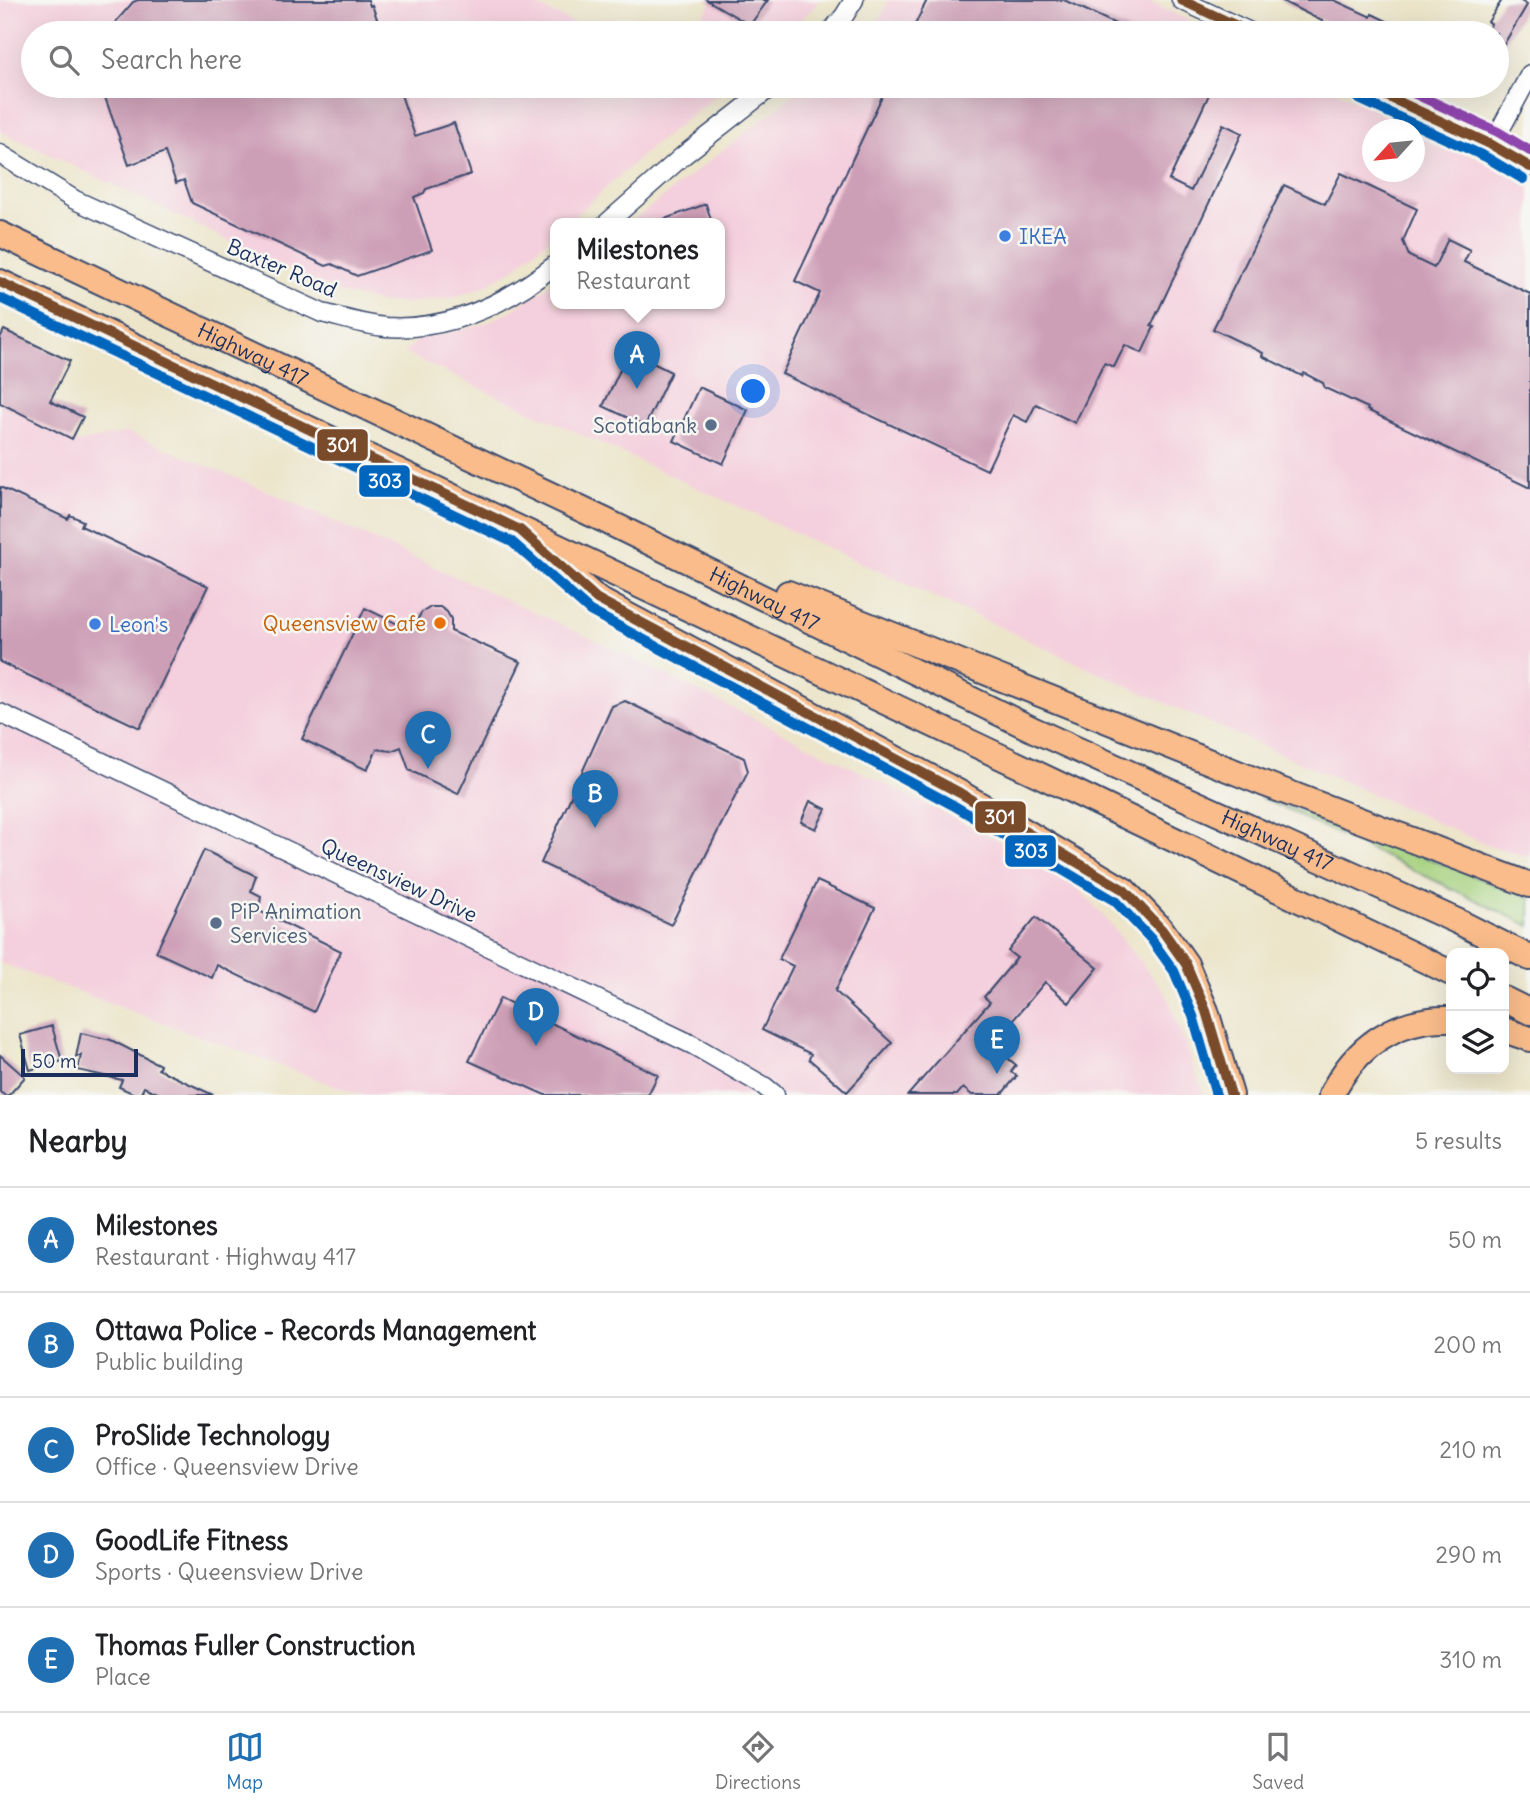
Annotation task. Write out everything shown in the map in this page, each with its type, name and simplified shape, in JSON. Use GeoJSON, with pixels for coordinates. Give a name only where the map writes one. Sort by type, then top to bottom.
{"type":"FeatureCollection","features":[{"type":"Feature","properties":{"kind":"highway","name":"Highway 417"},"geometry":{"type":"LineString","coordinates":[[0,234],[604,520],[1034,730],[1447,916],[1530,958]]}},
{"type":"Feature","properties":{"kind":"highway"},"geometry":{"type":"LineString","coordinates":[[0,282],[1446,971]]}},
{"type":"Feature","properties":{"kind":"highway"},"geometry":{"type":"LineString","coordinates":[[604,520],[654,536],[860,623],[1278,789],[1530,885]]}},
{"type":"Feature","properties":{"kind":"highway"},"geometry":{"type":"LineString","coordinates":[[520,530],[597,599],[960,793],[1124,890],[1162,930],[1186,964],[1206,1011],[1231,1095]]}},
{"type":"Feature","properties":{"kind":"highway"},"geometry":{"type":"LineString","coordinates":[[1509,1002],[1530,1012]]}},
{"type":"Feature","properties":{"kind":"highway"},"geometry":{"type":"LineString","coordinates":[[1335,1088],[1354,1058],[1382,1035],[1420,1021],[1446,1019]]}},
{"type":"Feature","properties":{"kind":"highway"},"geometry":{"type":"LineString","coordinates":[[1509,1032],[1530,1039]]}},
{"type":"Feature","properties":{"kind":"street"},"geometry":{"type":"LineString","coordinates":[[840,21],[854,0]]}},
{"type":"Feature","properties":{"kind":"street"},"geometry":{"type":"LineString","coordinates":[[1181,0],[1226,21]]}},
{"type":"Feature","properties":{"kind":"street"},"geometry":{"type":"LineString","coordinates":[[1492,145],[1530,74]]}},
{"type":"Feature","properties":{"kind":"street"},"geometry":{"type":"LineString","coordinates":[[613,218],[684,155],[757,98]]}},
{"type":"Feature","properties":{"kind":"street"},"geometry":{"type":"LineString","coordinates":[[1391,98],[1492,145],[1530,167]]}},
{"type":"Feature","properties":{"kind":"street","name":"Baxter Road"},"geometry":{"type":"LineString","coordinates":[[0,154],[75,200],[322,313],[359,322],[384,327],[416,327],[456,320],[484,311],[527,288],[550,269]]}},
{"type":"Feature","properties":{"kind":"street","name":"Queensview Drive"},"geometry":{"type":"LineString","coordinates":[[0,713],[693,1045],[775,1095]]}},
{"type":"Feature","properties":{"kind":"shaded area"},"geometry":{"type":"Polygon","coordinates":[[[0,0],[525,0],[569,21],[21,21],[21,98],[713,98],[653,146],[573,218],[550,218],[550,238],[511,271],[483,287],[452,298],[408,303],[379,302],[322,285],[0,131],[0,0]]]}},
{"type":"Feature","properties":{"kind":"shaded area"},"geometry":{"type":"Polygon","coordinates":[[[713,0],[818,0],[800,21],[696,21],[713,0]]]}},
{"type":"Feature","properties":{"kind":"shaded area"},"geometry":{"type":"Polygon","coordinates":[[[889,0],[1146,0],[1191,21],[879,21],[889,0]]]}},
{"type":"Feature","properties":{"kind":"shaded area"},"geometry":{"type":"Polygon","coordinates":[[[790,98],[1351,98],[1396,119],[1362,119],[1362,182],[1425,182],[1425,133],[1510,173],[1530,186],[1530,857],[1490,846],[1176,708],[404,353],[419,338],[486,323],[509,312],[550,285],[550,309],[725,309],[725,218],[636,218],[790,98]]]}},
{"type":"Feature","properties":{"kind":"shaded area"},"geometry":{"type":"Polygon","coordinates":[[[0,403],[78,443],[127,432],[272,493],[606,645],[1014,848],[1073,883],[1101,913],[1167,995],[1204,1095],[360,1095],[0,963],[0,403]]]}},
{"type":"Feature","properties":{"kind":"green space"},"geometry":{"type":"Polygon","coordinates":[[[1260,797],[1379,839],[1530,898],[1530,926],[1260,797]]]}},
{"type":"Feature","properties":{"kind":"building"},"geometry":{"type":"Polygon","coordinates":[[[368,0],[378,21],[116,21],[133,2],[368,0]]]}},
{"type":"Feature","properties":{"kind":"building"},"geometry":{"type":"Polygon","coordinates":[[[707,0],[768,0],[753,21],[743,21],[707,0]]]}},
{"type":"Feature","properties":{"kind":"building"},"geometry":{"type":"Polygon","coordinates":[[[927,0],[1064,0],[1109,21],[917,21],[927,0]]]}},
{"type":"Feature","properties":{"kind":"building"},"geometry":{"type":"Polygon","coordinates":[[[1280,0],[1334,0],[1371,17],[1372,14],[1387,21],[1322,21],[1280,0]]]}},
{"type":"Feature","properties":{"kind":"building"},"geometry":{"type":"Polygon","coordinates":[[[1502,0],[1519,0],[1527,5],[1509,36],[1509,21],[1489,21],[1502,0]]]}},
{"type":"Feature","properties":{"kind":"building"},"geometry":{"type":"Polygon","coordinates":[[[105,98],[402,98],[415,136],[454,123],[471,174],[426,189],[424,193],[414,197],[432,250],[357,276],[332,264],[326,266],[192,203],[184,180],[176,183],[165,152],[129,165],[105,98]]]}},
{"type":"Feature","properties":{"kind":"building","name":"IKEA"},"geometry":{"type":"Polygon","coordinates":[[[881,98],[1207,98],[1169,180],[1191,191],[1223,124],[1242,133],[1151,326],[1154,327],[1142,353],[1125,345],[1114,367],[1104,363],[1075,423],[1036,404],[1027,422],[1013,415],[987,470],[782,374],[820,293],[795,281],[881,98]]]}},
{"type":"Feature","properties":{"kind":"building"},"geometry":{"type":"Polygon","coordinates":[[[1341,173],[1417,209],[1403,241],[1409,256],[1434,268],[1448,239],[1470,250],[1464,262],[1530,294],[1530,488],[1367,410],[1368,408],[1325,388],[1323,383],[1304,373],[1302,376],[1262,356],[1263,353],[1213,329],[1284,185],[1325,204],[1341,173]]]}},
{"type":"Feature","properties":{"kind":"building"},"geometry":{"type":"Polygon","coordinates":[[[706,204],[710,218],[667,218],[706,204]]]}},
{"type":"Feature","properties":{"kind":"building"},"geometry":{"type":"Polygon","coordinates":[[[4,330],[70,361],[50,401],[83,417],[72,439],[0,403],[0,338],[4,330]]]}},
{"type":"Feature","properties":{"kind":"building"},"geometry":{"type":"Polygon","coordinates":[[[629,351],[671,372],[645,426],[603,406],[629,351]]]}},
{"type":"Feature","properties":{"kind":"building","name":"Scotiabank"},"geometry":{"type":"Polygon","coordinates":[[[699,387],[748,410],[723,464],[674,441],[699,387]]]}},
{"type":"Feature","properties":{"kind":"building","name":"Leon's"},"geometry":{"type":"Polygon","coordinates":[[[0,487],[68,519],[70,515],[83,521],[81,526],[208,586],[140,728],[0,662],[0,487]]]}},
{"type":"Feature","properties":{"kind":"building"},"geometry":{"type":"Polygon","coordinates":[[[431,607],[440,607],[447,612],[451,619],[451,631],[521,662],[458,794],[409,770],[401,747],[391,751],[377,749],[367,770],[302,739],[365,608],[412,631],[421,613],[431,607]]]}},
{"type":"Feature","properties":{"kind":"building"},"geometry":{"type":"Polygon","coordinates":[[[625,701],[744,758],[748,771],[671,925],[541,863],[612,706],[625,701]]]}},
{"type":"Feature","properties":{"kind":"building"},"geometry":{"type":"Polygon","coordinates":[[[810,801],[826,809],[816,829],[801,822],[810,801]]]}},
{"type":"Feature","properties":{"kind":"building"},"geometry":{"type":"Polygon","coordinates":[[[204,850],[256,876],[251,891],[261,896],[259,911],[341,951],[314,1012],[217,965],[212,978],[156,952],[204,850]]]}},
{"type":"Feature","properties":{"kind":"building"},"geometry":{"type":"Polygon","coordinates":[[[817,881],[875,908],[835,991],[892,1043],[847,1092],[809,1059],[811,1054],[762,1030],[793,966],[779,959],[817,881]]]}},
{"type":"Feature","properties":{"kind":"building"},"geometry":{"type":"Polygon","coordinates":[[[1036,917],[1098,968],[1069,1003],[1045,982],[1004,1031],[1011,1036],[998,1050],[1016,1065],[1011,1072],[1017,1076],[1001,1095],[972,1095],[963,1088],[957,1095],[908,1095],[990,1002],[984,997],[1017,958],[1008,951],[1036,917]]]}},
{"type":"Feature","properties":{"kind":"building"},"geometry":{"type":"Polygon","coordinates":[[[500,998],[658,1075],[648,1095],[545,1095],[469,1061],[500,998]]]}},
{"type":"Feature","properties":{"kind":"building"},"geometry":{"type":"Polygon","coordinates":[[[52,1026],[62,1061],[30,1070],[20,1035],[52,1026]]]}},
{"type":"Feature","properties":{"kind":"building"},"geometry":{"type":"Polygon","coordinates":[[[81,1033],[111,1040],[160,1065],[158,1069],[213,1095],[162,1095],[144,1087],[140,1095],[137,1095],[119,1087],[122,1080],[78,1070],[81,1055],[76,1057],[81,1033]]]}},
{"type":"Feature","properties":{"kind":"building"},"geometry":{"type":"Polygon","coordinates":[[[0,1055],[25,1077],[9,1095],[0,1092],[0,1055]]]}},
{"type":"Feature","properties":{"kind":"transit line","name":"301"},"geometry":{"type":"LineString","coordinates":[[1181,0],[1226,21]]}},
{"type":"Feature","properties":{"kind":"transit line","name":"301"},"geometry":{"type":"LineString","coordinates":[[1391,98],[1492,145],[1530,167]]}},
{"type":"Feature","properties":{"kind":"transit line"},"geometry":{"type":"LineString","coordinates":[[1424,98],[1498,132],[1530,151]]}},
{"type":"Feature","properties":{"kind":"transit line","name":"303"},"geometry":{"type":"LineString","coordinates":[[1359,99],[1486,157],[1523,179]]}},
{"type":"Feature","properties":{"kind":"transit line","name":"301"},"geometry":{"type":"LineString","coordinates":[[0,282],[520,530],[597,599],[960,793],[1124,890],[1162,930],[1186,964],[1206,1011],[1231,1095]]}},
{"type":"Feature","properties":{"kind":"transit line","name":"303"},"geometry":{"type":"LineString","coordinates":[[0,298],[512,542],[590,611],[953,805],[1115,901],[1151,939],[1174,971],[1193,1016],[1216,1095]]}},
{"type":"Feature","properties":{"kind":"place","name":"IKEA"},"geometry":{"type":"Point","coordinates":[1005,236]}},
{"type":"Feature","properties":{"kind":"place","name":"Milestones"},"geometry":{"type":"Point","coordinates":[637,389]}},
{"type":"Feature","properties":{"kind":"place","name":"Scotiabank"},"geometry":{"type":"Point","coordinates":[711,425]}},
{"type":"Feature","properties":{"kind":"place","name":"Queensview Cafe"},"geometry":{"type":"Point","coordinates":[440,623]}},
{"type":"Feature","properties":{"kind":"place","name":"Leon's"},"geometry":{"type":"Point","coordinates":[95,624]}},
{"type":"Feature","properties":{"kind":"place","name":"ProSlide Technology"},"geometry":{"type":"Point","coordinates":[428,769]}},
{"type":"Feature","properties":{"kind":"place","name":"Ottawa Police - Records Management"},"geometry":{"type":"Point","coordinates":[595,828]}},
{"type":"Feature","properties":{"kind":"place","name":"PiP Animation Services"},"geometry":{"type":"Point","coordinates":[216,923]}},
{"type":"Feature","properties":{"kind":"place","name":"GoodLife Fitness"},"geometry":{"type":"Point","coordinates":[536,1046]}},
{"type":"Feature","properties":{"kind":"place","name":"Thomas Fuller Construction"},"geometry":{"type":"Point","coordinates":[997,1074]}}]}
